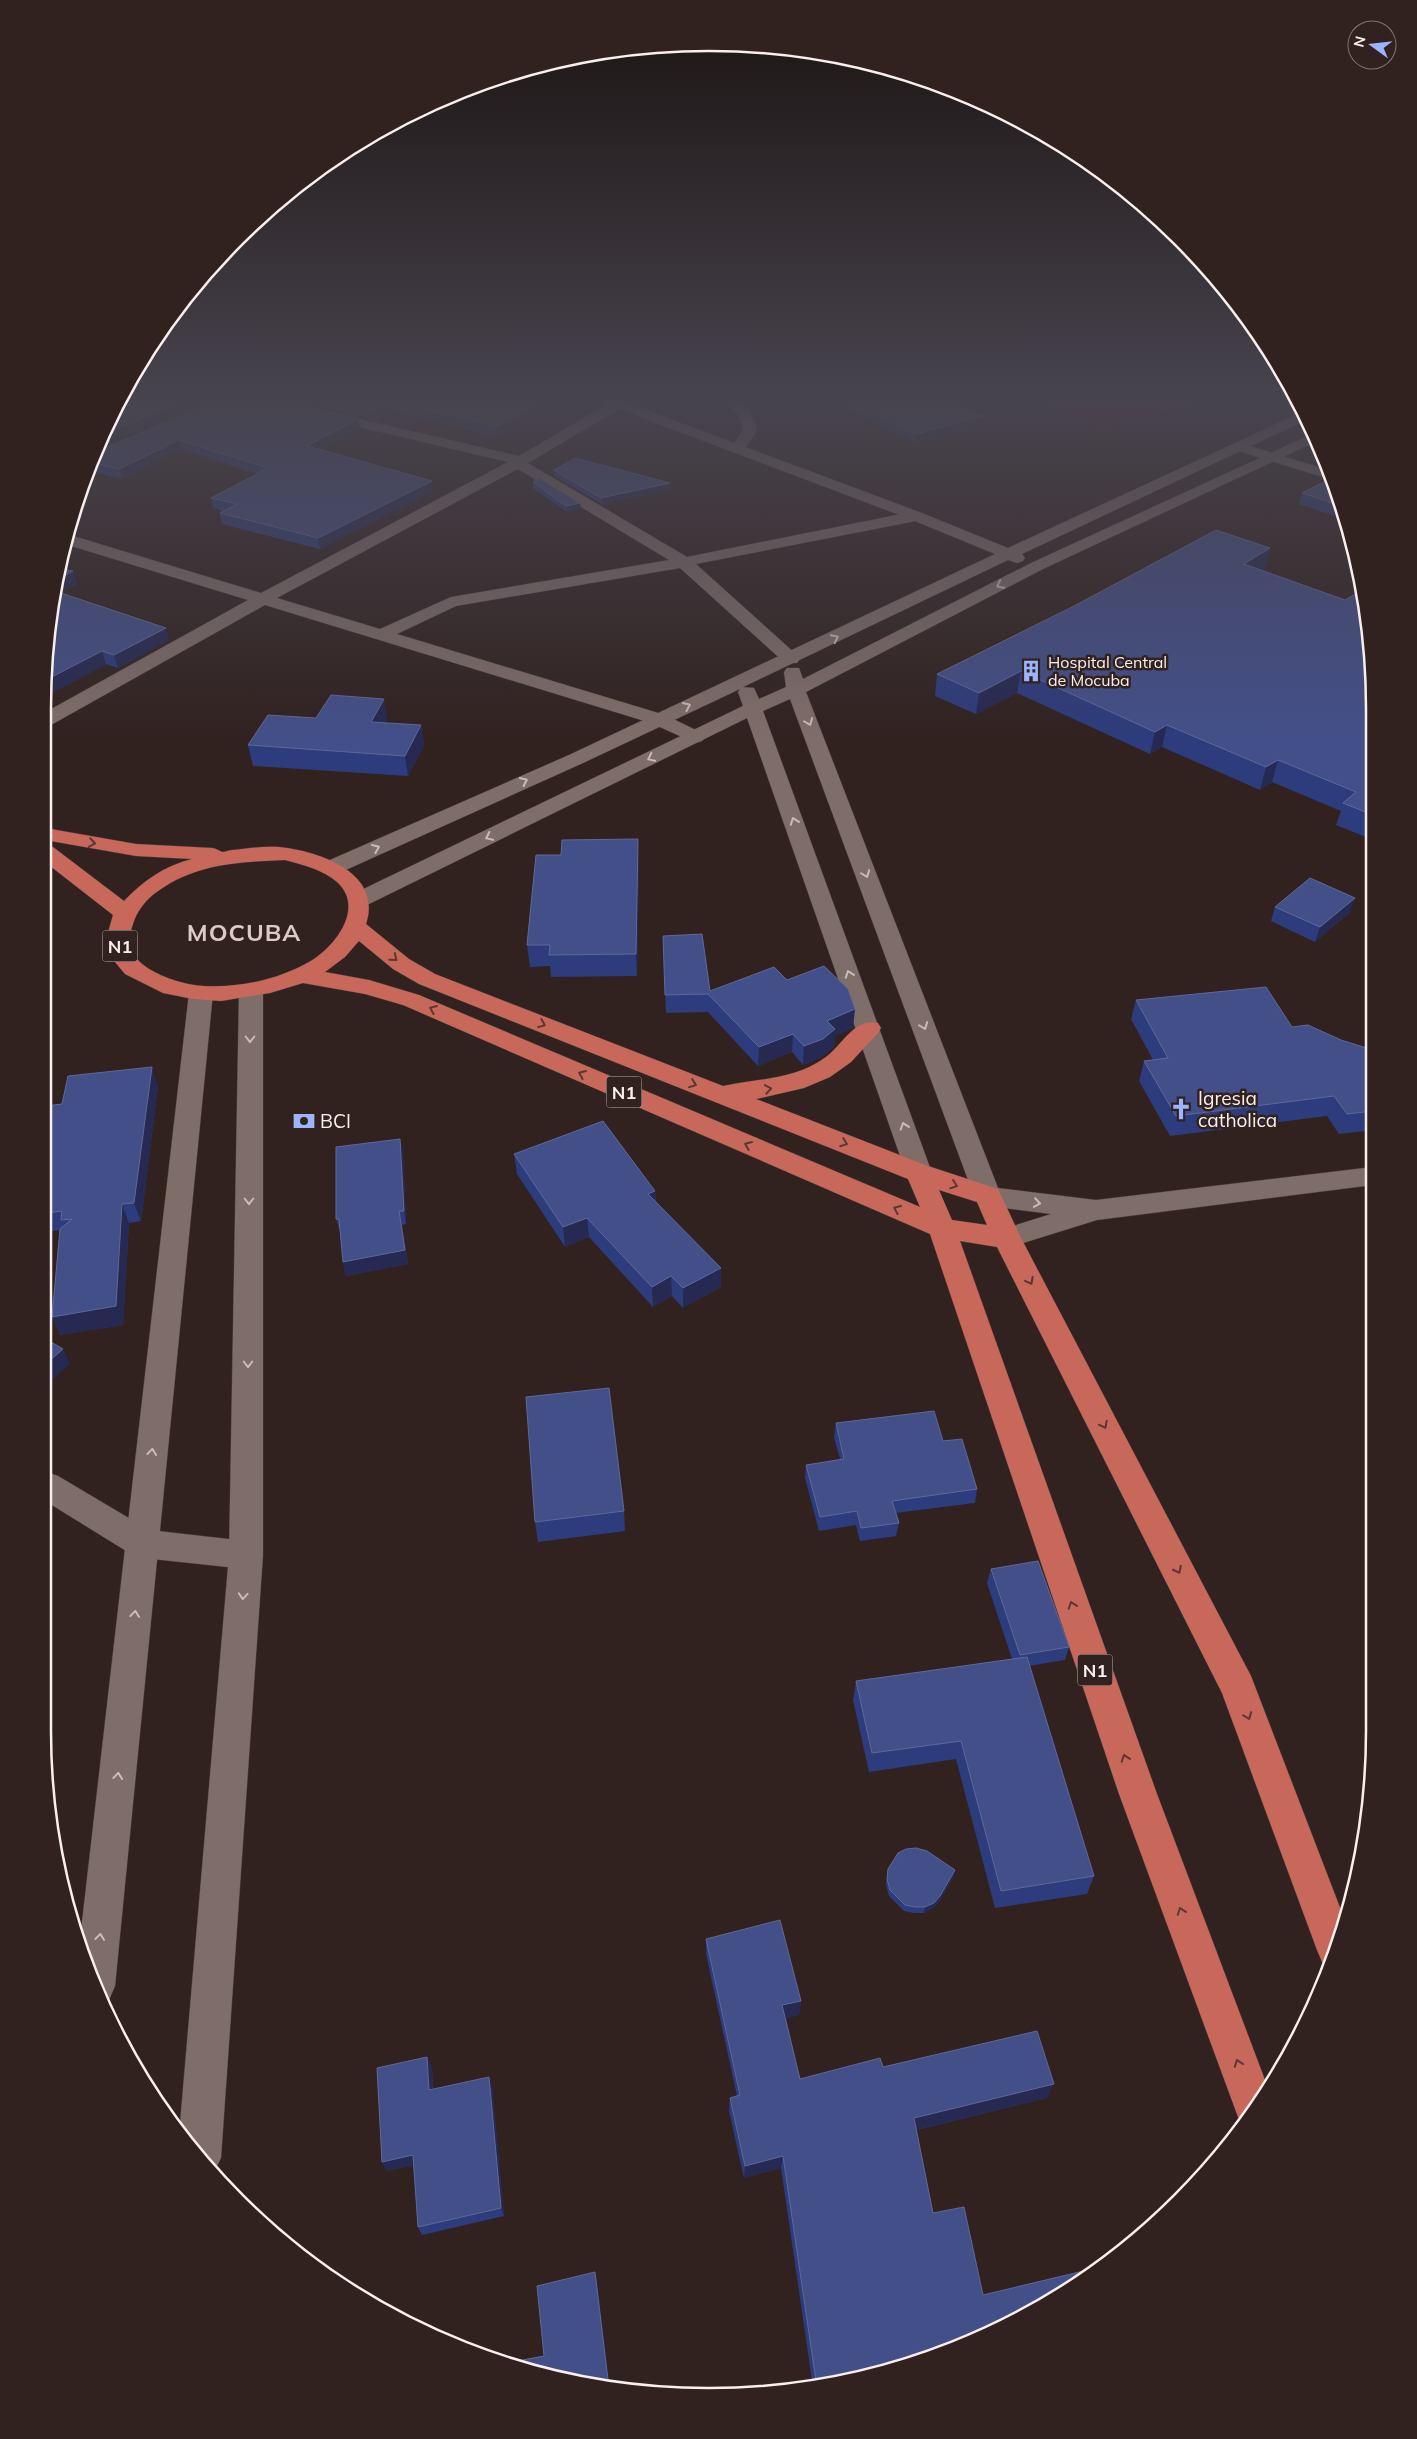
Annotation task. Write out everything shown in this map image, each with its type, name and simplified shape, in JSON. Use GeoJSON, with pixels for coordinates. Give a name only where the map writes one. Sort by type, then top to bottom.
{"type":"FeatureCollection","features":[{"type":"Feature","properties":{"kind":"highway","name":"N1"},"geometry":{"type":"LineString","coordinates":[[51,835],[136,850],[231,856],[286,854],[331,868],[350,882],[360,900],[356,927],[338,950],[325,961],[301,975],[250,990],[201,993],[158,984],[129,966],[117,940],[125,913],[150,887],[187,867],[231,856]]}},
{"type":"Feature","properties":{"kind":"highway","name":"N1"},"geometry":{"type":"LineString","coordinates":[[51,857],[125,913]]}},
{"type":"Feature","properties":{"kind":"highway","name":"N1"},"geometry":{"type":"LineString","coordinates":[[356,927],[401,964],[426,979],[920,1173],[988,1196]]}},
{"type":"Feature","properties":{"kind":"highway","name":"N1"},"geometry":{"type":"LineString","coordinates":[[301,975],[369,987],[411,1000],[942,1228],[1007,1238]]}},
{"type":"Feature","properties":{"kind":"highway"},"geometry":{"type":"LineString","coordinates":[[719,1094],[772,1088],[808,1079],[835,1063],[869,1028]]}},
{"type":"Feature","properties":{"kind":"highway","name":"N1"},"geometry":{"type":"LineString","coordinates":[[920,1173],[942,1228],[1138,1794],[1252,2100]]}},
{"type":"Feature","properties":{"kind":"highway"},"geometry":{"type":"LineString","coordinates":[[988,1196],[1007,1238],[1238,1688],[1332,1938]]}},
{"type":"Feature","properties":{"kind":"street"},"geometry":{"type":"LineString","coordinates":[[51,717],[262,600],[427,512]]}},
{"type":"Feature","properties":{"kind":"street"},"geometry":{"type":"LineString","coordinates":[[602,512],[684,562],[791,658],[796,690],[988,1196],[1096,1210]]}},
{"type":"Feature","properties":{"kind":"street"},"geometry":{"type":"LineString","coordinates":[[905,512],[1037,566]]}},
{"type":"Feature","properties":{"kind":"street"},"geometry":{"type":"LineString","coordinates":[[331,868],[435,823],[742,681],[1098,512]]}},
{"type":"Feature","properties":{"kind":"street"},"geometry":{"type":"LineString","coordinates":[[360,900],[754,708],[796,690],[1037,566],[1154,512]]}},
{"type":"Feature","properties":{"kind":"street"},"geometry":{"type":"LineString","coordinates":[[381,635],[451,602],[684,562],[916,516]]}},
{"type":"Feature","properties":{"kind":"street"},"geometry":{"type":"LineString","coordinates":[[73,541],[658,719],[695,737]]}},
{"type":"Feature","properties":{"kind":"street"},"geometry":{"type":"LineString","coordinates":[[742,681],[754,708],[920,1173]]}},
{"type":"Feature","properties":{"kind":"street"},"geometry":{"type":"LineString","coordinates":[[200,2147],[246,1555],[250,990]]}},
{"type":"Feature","properties":{"kind":"street"},"geometry":{"type":"LineString","coordinates":[[97,1970],[201,993]]}},
{"type":"Feature","properties":{"kind":"street"},"geometry":{"type":"LineString","coordinates":[[1007,1238],[1096,1210],[1264,1191],[1366,1177]]}},
{"type":"Feature","properties":{"kind":"street"},"geometry":{"type":"LineString","coordinates":[[51,1487],[143,1544],[246,1555]]}},
{"type":"Feature","properties":{"kind":"building"},"geometry":{"type":"Polygon","coordinates":[[[222,512],[370,512],[318,538],[220,513],[222,512]]]}},
{"type":"Feature","properties":{"kind":"building"},"geometry":{"type":"Polygon","coordinates":[[[1216,530],[1270,548],[1244,564],[1345,600],[1355,594],[1364,666],[1366,812],[1343,803],[1356,792],[1278,760],[1266,767],[1167,725],[1155,732],[1021,671],[979,693],[937,674],[1074,606],[1216,530]]]}},
{"type":"Feature","properties":{"kind":"building"},"geometry":{"type":"Polygon","coordinates":[[[66,570],[73,571],[65,576],[66,570]]]}},
{"type":"Feature","properties":{"kind":"building"},"geometry":{"type":"Polygon","coordinates":[[[62,593],[166,628],[114,655],[102,651],[52,677],[62,593]]]}},
{"type":"Feature","properties":{"kind":"building"},"geometry":{"type":"Polygon","coordinates":[[[331,695],[384,699],[371,722],[421,725],[405,756],[248,745],[268,715],[316,718],[331,695]]]}},
{"type":"Feature","properties":{"kind":"building"},"geometry":{"type":"Polygon","coordinates":[[[638,839],[636,954],[549,955],[550,945],[527,945],[536,855],[561,855],[562,840],[638,839]]]}},
{"type":"Feature","properties":{"kind":"building"},"geometry":{"type":"Polygon","coordinates":[[[1310,878],[1355,898],[1320,927],[1275,907],[1310,878]]]}},
{"type":"Feature","properties":{"kind":"building"},"geometry":{"type":"Polygon","coordinates":[[[702,934],[710,991],[774,967],[787,980],[824,966],[848,989],[855,1009],[827,1021],[835,1029],[823,1039],[804,1046],[793,1034],[759,1047],[708,994],[665,995],[663,936],[702,934]]]}},
{"type":"Feature","properties":{"kind":"building"},"geometry":{"type":"Polygon","coordinates":[[[1266,987],[1292,1027],[1308,1025],[1341,1040],[1366,1048],[1366,1112],[1347,1114],[1334,1096],[1176,1116],[1144,1061],[1168,1058],[1136,1000],[1266,987]]]}},
{"type":"Feature","properties":{"kind":"building"},"geometry":{"type":"Polygon","coordinates":[[[152,1067],[134,1203],[122,1204],[116,1306],[52,1317],[60,1229],[72,1219],[61,1220],[62,1211],[51,1212],[51,1105],[62,1104],[68,1076],[152,1067]]]}},
{"type":"Feature","properties":{"kind":"building"},"geometry":{"type":"Polygon","coordinates":[[[603,1121],[655,1191],[648,1194],[721,1268],[683,1288],[671,1276],[652,1287],[587,1218],[563,1227],[514,1154],[603,1121]]]}},
{"type":"Feature","properties":{"kind":"building"},"geometry":{"type":"Polygon","coordinates":[[[400,1139],[404,1211],[399,1211],[405,1250],[343,1262],[339,1219],[336,1219],[336,1147],[400,1139]]]}},
{"type":"Feature","properties":{"kind":"building"},"geometry":{"type":"Polygon","coordinates":[[[51,1342],[63,1349],[51,1360],[51,1342]]]}},
{"type":"Feature","properties":{"kind":"building"},"geometry":{"type":"Polygon","coordinates":[[[609,1388],[624,1511],[535,1522],[526,1397],[609,1388]]]}},
{"type":"Feature","properties":{"kind":"building"},"geometry":{"type":"Polygon","coordinates":[[[934,1411],[943,1441],[962,1439],[977,1489],[892,1501],[899,1523],[861,1528],[857,1511],[820,1517],[806,1465],[844,1459],[836,1423],[934,1411]]]}},
{"type":"Feature","properties":{"kind":"building"},"geometry":{"type":"Polygon","coordinates":[[[1038,1561],[1069,1647],[1020,1655],[991,1569],[1038,1561]]]}},
{"type":"Feature","properties":{"kind":"building"},"geometry":{"type":"Polygon","coordinates":[[[1027,1657],[1094,1876],[1001,1891],[961,1741],[872,1753],[856,1681],[1027,1657]]]}},
{"type":"Feature","properties":{"kind":"building"},"geometry":{"type":"Polygon","coordinates":[[[916,1848],[927,1851],[955,1870],[940,1896],[934,1903],[925,1907],[905,1905],[890,1890],[887,1879],[888,1869],[898,1853],[906,1849],[916,1848]]]}},
{"type":"Feature","properties":{"kind":"building"},"geometry":{"type":"Polygon","coordinates":[[[780,1920],[801,2001],[782,2005],[800,2079],[880,2058],[883,2067],[1037,2031],[1054,2084],[914,2118],[933,2213],[964,2207],[983,2295],[1082,2271],[1037,2300],[960,2338],[920,2353],[879,2365],[816,2378],[783,2156],[745,2166],[730,2098],[740,2095],[706,1939],[780,1920]]]}},
{"type":"Feature","properties":{"kind":"building"},"geometry":{"type":"Polygon","coordinates":[[[427,2057],[429,2090],[489,2077],[501,2208],[418,2227],[413,2155],[382,2162],[377,2068],[427,2057]]]}},
{"type":"Feature","properties":{"kind":"building"},"geometry":{"type":"Polygon","coordinates":[[[595,2272],[608,2380],[580,2375],[522,2360],[544,2356],[537,2286],[595,2272]]]}},
{"type":"Feature","properties":{"kind":"place","name":"Hospital Central de Mocuba"},"geometry":{"type":"Point","coordinates":[1031,671]}},
{"type":"Feature","properties":{"kind":"place","name":"Igresia catholica"},"geometry":{"type":"Point","coordinates":[1181,1109]}},
{"type":"Feature","properties":{"kind":"place","name":"BCI"},"geometry":{"type":"Point","coordinates":[304,1121]}},
{"type":"Feature","properties":{"kind":"district","name":"MOCUBA"},"geometry":{"type":"Point","coordinates":[244,932]}}]}
